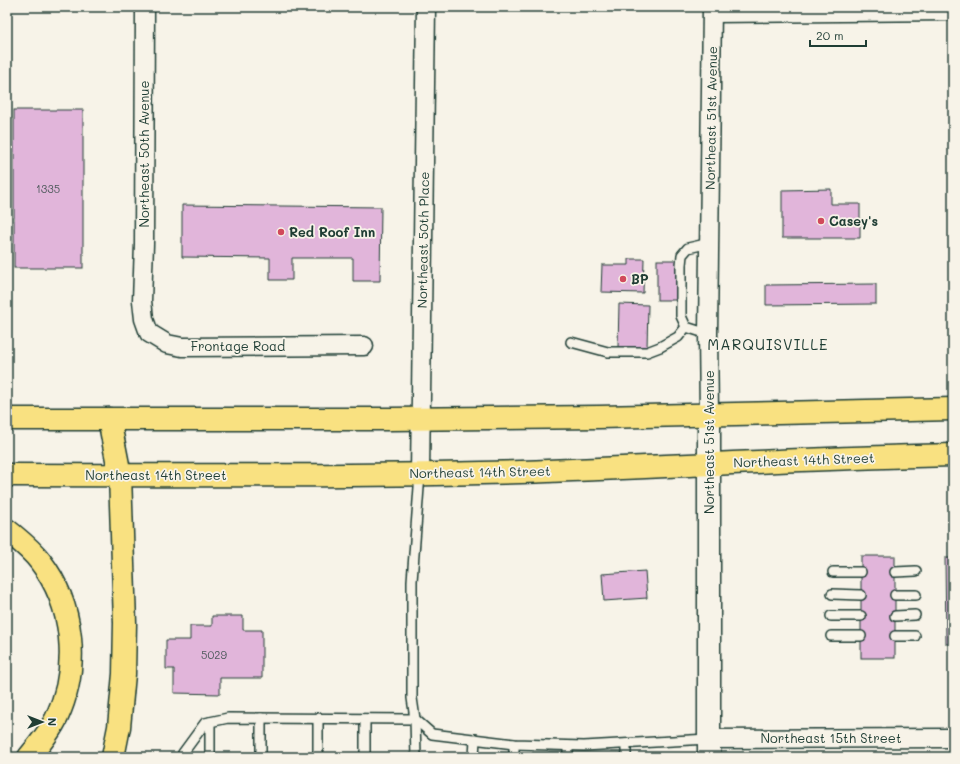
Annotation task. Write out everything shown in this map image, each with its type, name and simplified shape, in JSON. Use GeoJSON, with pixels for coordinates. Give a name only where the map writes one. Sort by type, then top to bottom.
{"type":"FeatureCollection","features":[{"type":"Feature","properties":{"kind":"main road"},"geometry":{"type":"LineString","coordinates":[[7,419],[599,417],[953,409]]}},
{"type":"Feature","properties":{"kind":"main road"},"geometry":{"type":"LineString","coordinates":[[109,419],[120,475],[125,623],[124,666],[119,727],[113,757]]}},
{"type":"Feature","properties":{"kind":"main road","name":"Northeast 14th Street"},"geometry":{"type":"LineString","coordinates":[[7,475],[420,474],[522,472],[953,455]]}},
{"type":"Feature","properties":{"kind":"main road"},"geometry":{"type":"LineString","coordinates":[[7,530],[24,543],[40,562],[55,585],[65,610],[71,638],[71,664],[67,690],[57,718],[43,741],[29,757]]}},
{"type":"Feature","properties":{"kind":"street","name":"Northeast 50th Avenue"},"geometry":{"type":"LineString","coordinates":[[142,301],[145,7]]}},
{"type":"Feature","properties":{"kind":"street","name":"Northeast 50th Place"},"geometry":{"type":"LineString","coordinates":[[420,474],[426,7]]}},
{"type":"Feature","properties":{"kind":"street"},"geometry":{"type":"LineString","coordinates":[[712,10],[953,11]]}},
{"type":"Feature","properties":{"kind":"street","name":"Northeast 51st Avenue"},"geometry":{"type":"LineString","coordinates":[[709,748],[708,334],[712,10]]}},
{"type":"Feature","properties":{"kind":"street","name":"Frontage Road"},"geometry":{"type":"LineString","coordinates":[[142,301],[144,319],[149,333],[167,344],[182,347],[364,346]]}},
{"type":"Feature","properties":{"kind":"street","name":"Northeast 15th Street"},"geometry":{"type":"LineString","coordinates":[[709,748],[953,738]]}},
{"type":"Feature","properties":{"kind":"lane"},"geometry":{"type":"LineString","coordinates":[[708,334],[686,326],[681,316],[681,265],[682,255],[688,248],[710,243]]}},
{"type":"Feature","properties":{"kind":"lane"},"geometry":{"type":"LineString","coordinates":[[571,342],[608,352],[647,352],[660,348],[678,337],[686,326]]}},
{"type":"Feature","properties":{"kind":"lane"},"geometry":{"type":"LineString","coordinates":[[416,757],[415,719],[412,698],[412,581],[420,474]]}},
{"type":"Feature","properties":{"kind":"lane"},"geometry":{"type":"LineString","coordinates":[[895,572],[916,571]]}},
{"type":"Feature","properties":{"kind":"lane"},"geometry":{"type":"LineString","coordinates":[[833,572],[860,572]]}},
{"type":"Feature","properties":{"kind":"lane"},"geometry":{"type":"LineString","coordinates":[[832,594],[860,595]]}},
{"type":"Feature","properties":{"kind":"lane"},"geometry":{"type":"LineString","coordinates":[[895,595],[916,595]]}},
{"type":"Feature","properties":{"kind":"lane"},"geometry":{"type":"LineString","coordinates":[[895,616],[915,615]]}},
{"type":"Feature","properties":{"kind":"lane"},"geometry":{"type":"LineString","coordinates":[[831,616],[861,616]]}},
{"type":"Feature","properties":{"kind":"lane"},"geometry":{"type":"LineString","coordinates":[[831,636],[861,636]]}},
{"type":"Feature","properties":{"kind":"lane"},"geometry":{"type":"LineString","coordinates":[[895,636],[915,636]]}},
{"type":"Feature","properties":{"kind":"lane"},"geometry":{"type":"LineString","coordinates":[[182,757],[183,753],[205,723],[228,718],[415,719],[432,734],[514,744],[568,746],[626,744],[709,748]]}},
{"type":"Feature","properties":{"kind":"lane"},"geometry":{"type":"LineString","coordinates":[[261,718],[261,757]]}},
{"type":"Feature","properties":{"kind":"lane"},"geometry":{"type":"LineString","coordinates":[[318,718],[318,757]]}},
{"type":"Feature","properties":{"kind":"lane"},"geometry":{"type":"LineString","coordinates":[[365,719],[365,757]]}},
{"type":"Feature","properties":{"kind":"lane"},"geometry":{"type":"LineString","coordinates":[[210,722],[210,757]]}},
{"type":"Feature","properties":{"kind":"lane"},"geometry":{"type":"LineString","coordinates":[[474,757],[475,739]]}},
{"type":"Feature","properties":{"kind":"lane"},"geometry":{"type":"LineString","coordinates":[[514,744],[514,757]]}},
{"type":"Feature","properties":{"kind":"lane"},"geometry":{"type":"LineString","coordinates":[[626,744],[626,757]]}},
{"type":"Feature","properties":{"kind":"lane"},"geometry":{"type":"LineString","coordinates":[[568,746],[568,757]]}},
{"type":"Feature","properties":{"kind":"building"},"geometry":{"type":"Polygon","coordinates":[[[14,110],[83,110],[83,268],[14,268],[14,110]]]}},
{"type":"Feature","properties":{"kind":"building","name":"Casey's"},"geometry":{"type":"Polygon","coordinates":[[[831,189],[831,204],[860,204],[860,238],[782,238],[782,190],[831,189]]]}},
{"type":"Feature","properties":{"kind":"building","name":"Red Roof Inn"},"geometry":{"type":"Polygon","coordinates":[[[182,205],[381,207],[380,281],[353,281],[353,258],[292,258],[292,280],[270,280],[270,258],[182,257],[182,205]]]}},
{"type":"Feature","properties":{"kind":"building","name":"BP"},"geometry":{"type":"Polygon","coordinates":[[[629,259],[644,259],[643,293],[601,292],[602,265],[629,265],[629,259]]]}},
{"type":"Feature","properties":{"kind":"building"},"geometry":{"type":"Polygon","coordinates":[[[657,260],[678,260],[678,300],[657,300],[657,260]]]}},
{"type":"Feature","properties":{"kind":"building"},"geometry":{"type":"Polygon","coordinates":[[[876,284],[876,304],[766,305],[766,285],[876,284]]]}},
{"type":"Feature","properties":{"kind":"building"},"geometry":{"type":"Polygon","coordinates":[[[619,304],[648,305],[647,348],[618,347],[619,304]]]}},
{"type":"Feature","properties":{"kind":"building"},"geometry":{"type":"Polygon","coordinates":[[[861,556],[895,556],[895,658],[861,658],[861,556]]]}},
{"type":"Feature","properties":{"kind":"building"},"geometry":{"type":"Polygon","coordinates":[[[945,558],[953,558],[953,644],[946,644],[945,558]]]}},
{"type":"Feature","properties":{"kind":"building"},"geometry":{"type":"Polygon","coordinates":[[[645,571],[647,598],[604,601],[602,574],[645,571]]]}},
{"type":"Feature","properties":{"kind":"building"},"geometry":{"type":"Polygon","coordinates":[[[212,616],[243,616],[243,630],[262,630],[262,678],[220,678],[220,694],[174,693],[174,669],[166,669],[166,640],[190,640],[190,626],[212,626],[212,616]]]}},
{"type":"Feature","properties":{"kind":"place","name":"Casey's"},"geometry":{"type":"Point","coordinates":[821,221]}},
{"type":"Feature","properties":{"kind":"place","name":"Red Roof Inn"},"geometry":{"type":"Point","coordinates":[281,232]}},
{"type":"Feature","properties":{"kind":"place","name":"BP"},"geometry":{"type":"Point","coordinates":[623,279]}},
{"type":"Feature","properties":{"kind":"district","name":"MARQUISVILLE"},"geometry":{"type":"Point","coordinates":[768,345]}}]}
